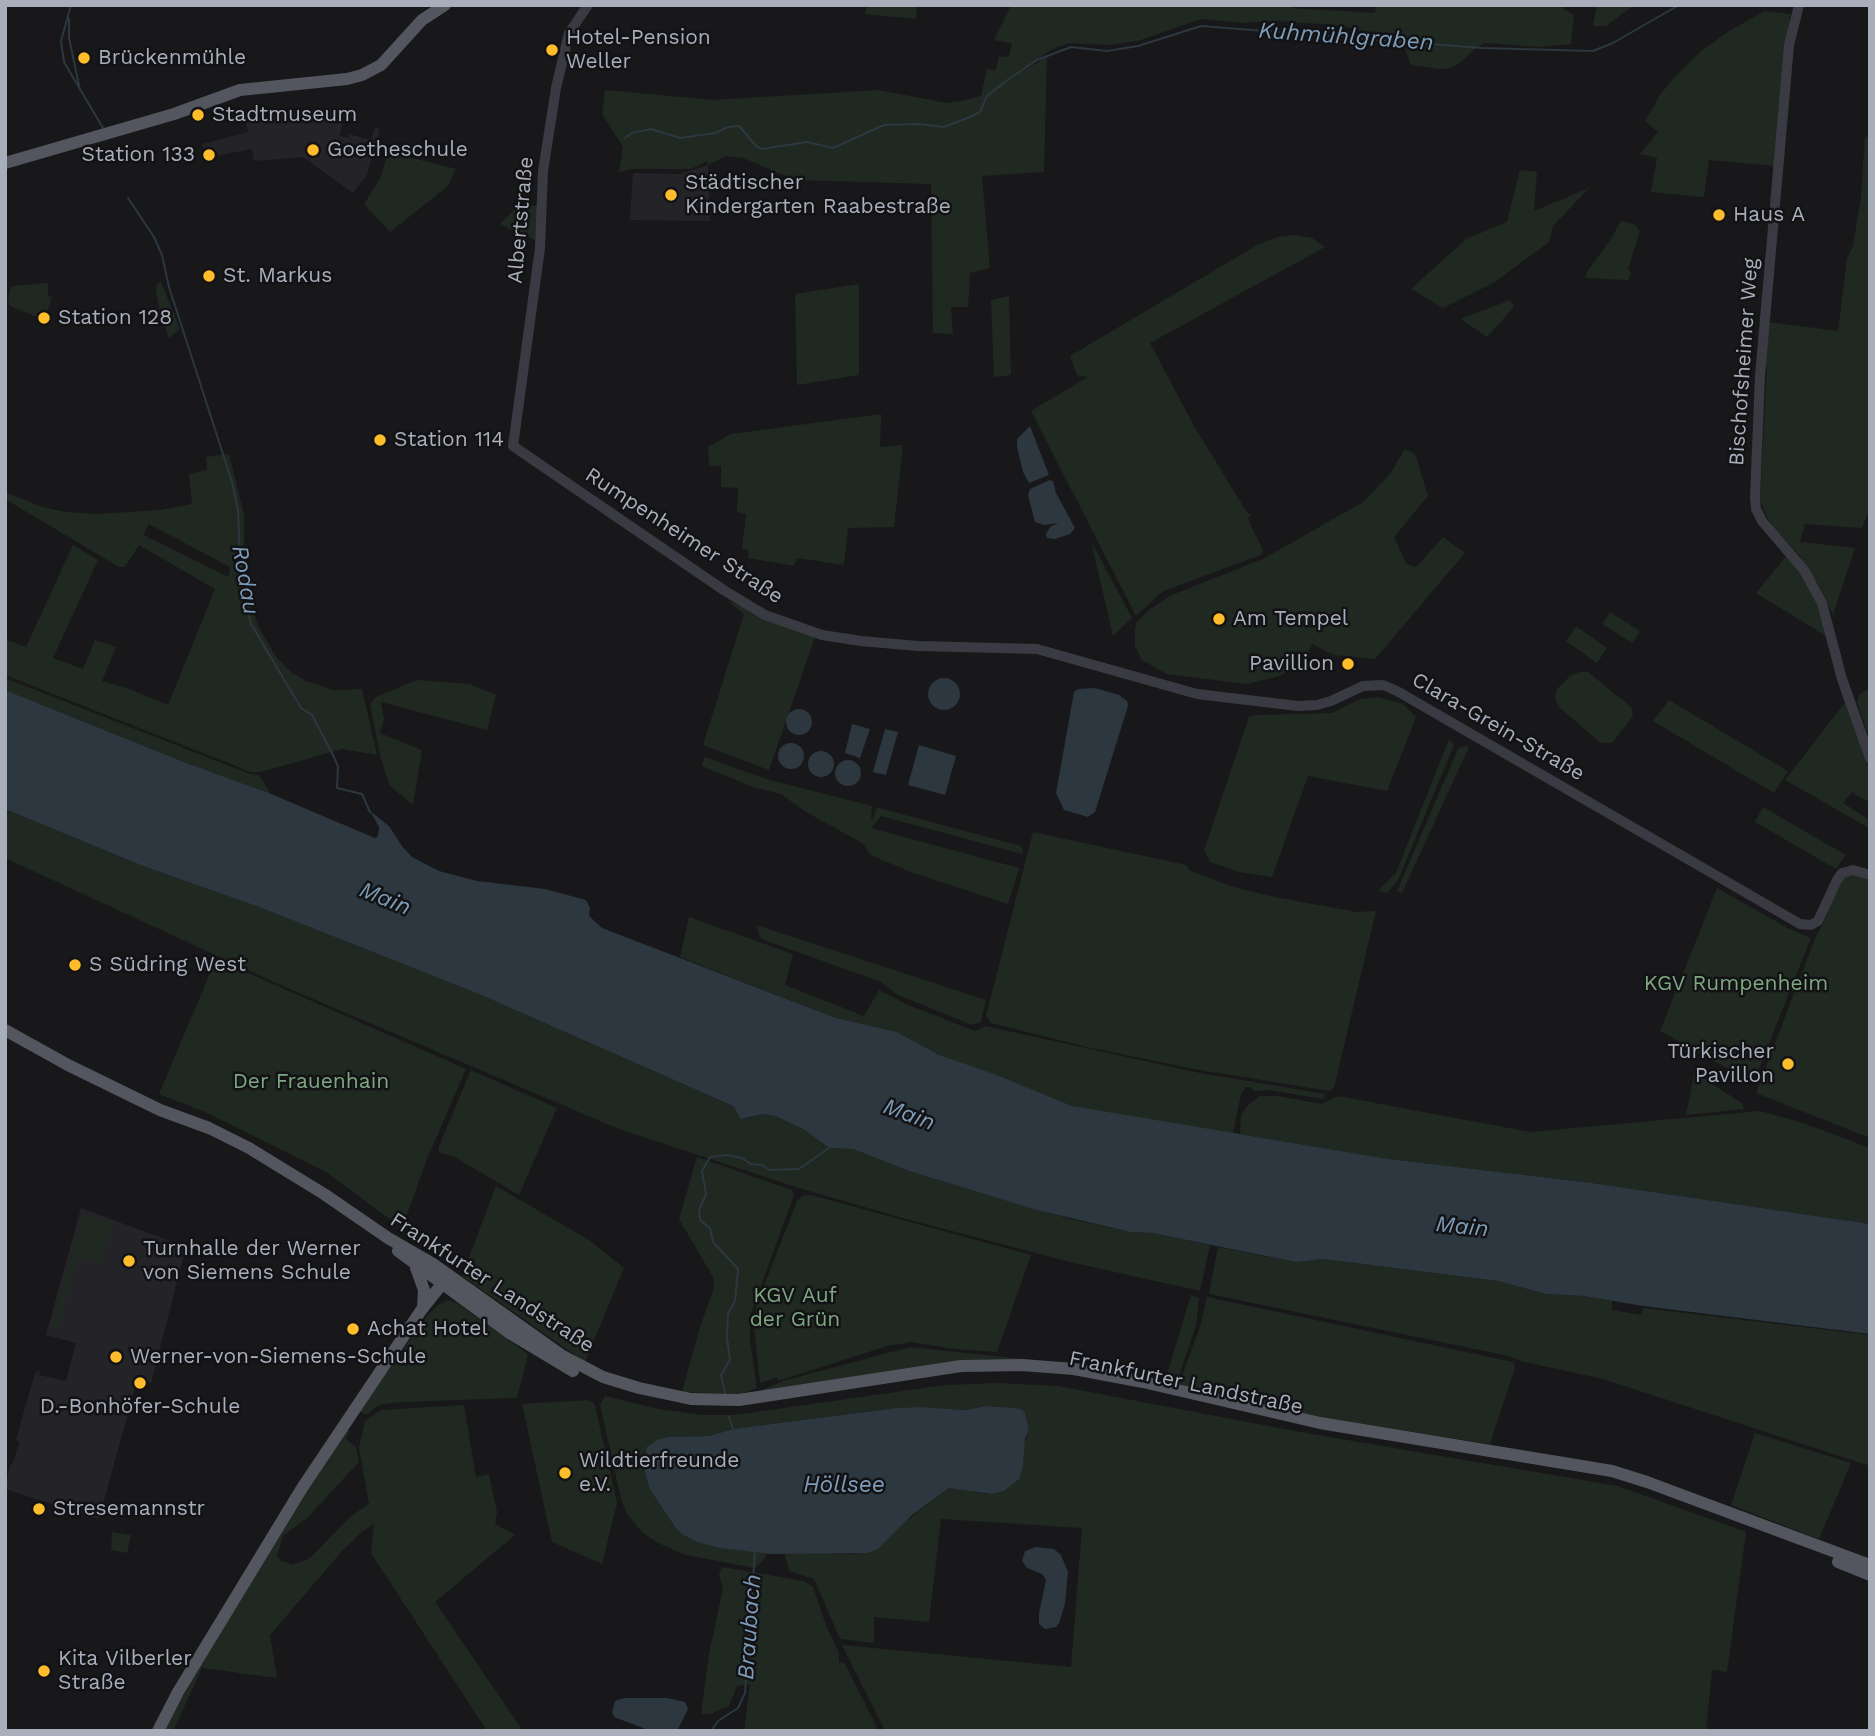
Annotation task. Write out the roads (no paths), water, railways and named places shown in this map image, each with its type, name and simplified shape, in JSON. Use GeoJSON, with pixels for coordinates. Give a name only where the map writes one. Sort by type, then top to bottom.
{"type":"FeatureCollection","features":[{"type":"Feature","properties":{"kind":"main road"},"geometry":{"type":"LineString","coordinates":[[5,163],[174,114],[240,90],[347,79],[362,75],[381,65],[422,20],[445,5]]}},
{"type":"Feature","properties":{"kind":"main road","name":"Frankfurter Landstraße"},"geometry":{"type":"LineString","coordinates":[[5,1030],[108,1084],[249,1148],[324,1194],[445,1280],[576,1364],[620,1382],[657,1393],[691,1399],[739,1400],[961,1366],[1044,1366],[1074,1369],[1320,1423],[1612,1471],[1870,1565]]}},
{"type":"Feature","properties":{"kind":"main road","name":"Frankfurter Landstraße"},"geometry":{"type":"LineString","coordinates":[[362,1222],[414,1264],[445,1280],[460,1298],[534,1349],[580,1375],[615,1389],[661,1401],[707,1408],[742,1408],[974,1373],[1022,1372],[1086,1378],[1132,1386],[1320,1431],[1617,1480],[1870,1575]]}},
{"type":"Feature","properties":{"kind":"main road"},"geometry":{"type":"LineString","coordinates":[[414,1264],[422,1283],[422,1308]]}},
{"type":"Feature","properties":{"kind":"main road"},"geometry":{"type":"LineString","coordinates":[[158,1731],[178,1692],[302,1488],[422,1308],[445,1280]]}},
{"type":"Feature","properties":{"kind":"main road"},"geometry":{"type":"LineString","coordinates":[[422,1308],[444,1298],[460,1298]]}},
{"type":"Feature","properties":{"kind":"street","name":"Albertstraße"},"geometry":{"type":"LineString","coordinates":[[513,446],[540,248],[542,181],[556,88],[569,33],[588,5]]}},
{"type":"Feature","properties":{"kind":"street","name":"Bischofsheimer Weg"},"geometry":{"type":"LineString","coordinates":[[1799,5],[1789,45],[1760,376],[1756,509],[1764,524],[1804,570],[1819,596],[1870,758]]}},
{"type":"Feature","properties":{"kind":"street","name":"Rumpenheimer Straße"},"geometry":{"type":"LineString","coordinates":[[513,446],[734,597],[789,625],[822,635],[860,641],[918,646],[1025,648],[1053,653]]}},
{"type":"Feature","properties":{"kind":"street","name":"Clara-Grein-Straße"},"geometry":{"type":"LineString","coordinates":[[1053,653],[1118,674],[1197,694],[1298,706],[1324,704],[1363,686],[1386,686],[1804,925],[1814,924],[1821,917],[1842,873],[1853,870],[1870,875]]}},
{"type":"Feature","properties":{"kind":"water"},"geometry":{"type":"Polygon","coordinates":[[[1030,426],[1049,475],[1029,483],[1023,472],[1017,439],[1030,426]]]}},
{"type":"Feature","properties":{"kind":"water"},"geometry":{"type":"Polygon","coordinates":[[[1053,481],[1056,493],[1075,528],[1070,534],[1055,539],[1047,538],[1046,534],[1050,527],[1058,523],[1044,525],[1035,522],[1028,495],[1030,489],[1053,481]]]}},
{"type":"Feature","properties":{"kind":"water"},"geometry":{"type":"Polygon","coordinates":[[[944,678],[955,683],[960,694],[955,705],[944,710],[933,705],[928,694],[933,683],[944,678]]]}},
{"type":"Feature","properties":{"kind":"water"},"geometry":{"type":"Polygon","coordinates":[[[1095,688],[1119,695],[1127,701],[1128,706],[1095,812],[1088,817],[1064,810],[1056,793],[1074,692],[1078,689],[1095,688]]]}},
{"type":"Feature","properties":{"kind":"water","name":"Main"},"geometry":{"type":"Polygon","coordinates":[[[5,690],[271,794],[375,838],[378,836],[379,827],[370,811],[389,826],[412,857],[439,871],[477,881],[545,889],[586,900],[590,908],[589,916],[602,928],[836,1018],[897,1032],[939,1055],[1072,1106],[1389,1159],[1592,1183],[1870,1224],[1870,1334],[1643,1306],[1584,1296],[1546,1294],[1498,1281],[1324,1259],[1296,1262],[1152,1233],[1130,1232],[1037,1210],[909,1171],[853,1149],[829,1148],[805,1130],[775,1116],[764,1114],[741,1119],[733,1106],[479,994],[259,907],[143,866],[5,809],[5,690]]]}},
{"type":"Feature","properties":{"kind":"water"},"geometry":{"type":"Polygon","coordinates":[[[799,709],[808,713],[812,722],[808,731],[799,735],[790,731],[786,722],[790,713],[799,709]]]}},
{"type":"Feature","properties":{"kind":"water"},"geometry":{"type":"Polygon","coordinates":[[[852,724],[870,729],[860,758],[845,753],[852,724]]]}},
{"type":"Feature","properties":{"kind":"water"},"geometry":{"type":"Polygon","coordinates":[[[885,729],[898,732],[886,775],[873,772],[885,729]]]}},
{"type":"Feature","properties":{"kind":"water"},"geometry":{"type":"Polygon","coordinates":[[[791,743],[800,747],[804,756],[800,765],[791,769],[782,765],[778,756],[782,747],[791,743]]]}},
{"type":"Feature","properties":{"kind":"water"},"geometry":{"type":"Polygon","coordinates":[[[919,745],[956,756],[945,795],[908,785],[919,745]]]}},
{"type":"Feature","properties":{"kind":"water"},"geometry":{"type":"Polygon","coordinates":[[[821,751],[830,755],[834,764],[830,773],[821,777],[812,773],[808,764],[812,755],[821,751]]]}},
{"type":"Feature","properties":{"kind":"water"},"geometry":{"type":"Polygon","coordinates":[[[848,760],[857,764],[861,773],[857,782],[848,786],[839,782],[835,773],[839,764],[848,760]]]}},
{"type":"Feature","properties":{"kind":"water","name":"Höllsee"},"geometry":{"type":"Polygon","coordinates":[[[986,1406],[1021,1409],[1025,1413],[1029,1430],[1025,1438],[1019,1479],[1004,1491],[992,1494],[949,1488],[912,1515],[878,1549],[867,1553],[771,1554],[720,1548],[697,1542],[675,1527],[649,1488],[643,1464],[647,1447],[668,1437],[709,1436],[733,1429],[896,1408],[965,1410],[986,1406]]]}},
{"type":"Feature","properties":{"kind":"water"},"geometry":{"type":"Polygon","coordinates":[[[1036,1547],[1054,1549],[1061,1555],[1068,1572],[1065,1604],[1059,1623],[1056,1627],[1045,1629],[1039,1624],[1039,1613],[1046,1580],[1042,1574],[1027,1568],[1022,1561],[1025,1551],[1036,1547]]]}},
{"type":"Feature","properties":{"kind":"water"},"geometry":{"type":"Polygon","coordinates":[[[624,1698],[667,1698],[685,1702],[688,1709],[677,1731],[651,1731],[614,1717],[612,1712],[615,1701],[624,1698]]]}},
{"type":"Feature","properties":{"kind":"waterway","name":"Rodau"},"geometry":{"type":"LineString","coordinates":[[71,5],[61,41],[64,62],[103,128]]}},
{"type":"Feature","properties":{"kind":"waterway","name":"Kuhmühlgraben"},"geometry":{"type":"LineString","coordinates":[[1012,77],[1037,60],[1071,47],[1107,51],[1138,46],[1201,26],[1482,48],[1593,51],[1613,43],[1679,5]]}},
{"type":"Feature","properties":{"kind":"waterway"},"geometry":{"type":"LineString","coordinates":[[69,19],[69,38],[80,90]]}},
{"type":"Feature","properties":{"kind":"waterway","name":"Kuhmühlgraben"},"geometry":{"type":"LineString","coordinates":[[625,138],[632,133],[651,129],[680,138],[739,126],[757,147],[762,149],[807,142],[833,148],[884,125],[918,124],[944,127],[970,117],[980,112],[987,96],[1010,78]]}},
{"type":"Feature","properties":{"kind":"waterway","name":"Rodau"},"geometry":{"type":"LineString","coordinates":[[128,198],[154,237],[162,255],[169,287],[232,482],[238,510],[241,585],[251,624],[301,708],[312,715],[338,767],[337,788],[362,794],[370,812]]}},
{"type":"Feature","properties":{"kind":"waterway","name":"Braubach"},"geometry":{"type":"LineString","coordinates":[[725,1393],[721,1375],[730,1360],[728,1314],[735,1301],[738,1269],[713,1242],[710,1228],[700,1220],[699,1210],[706,1194],[702,1171],[710,1157],[728,1155],[770,1170],[799,1169],[829,1148]]}},
{"type":"Feature","properties":{"kind":"waterway"},"geometry":{"type":"LineString","coordinates":[[729,1417],[733,1429]]}},
{"type":"Feature","properties":{"kind":"waterway","name":"Braubach"},"geometry":{"type":"LineString","coordinates":[[714,1731],[718,1721],[738,1708],[745,1693],[755,1552]]}},
{"type":"Feature","properties":{"kind":"place","name":"Hotel-Pension Weller"},"geometry":{"type":"Point","coordinates":[552,50]}},
{"type":"Feature","properties":{"kind":"place","name":"Brückenmühle"},"geometry":{"type":"Point","coordinates":[84,58]}},
{"type":"Feature","properties":{"kind":"place","name":"Stadtmuseum"},"geometry":{"type":"Point","coordinates":[198,115]}},
{"type":"Feature","properties":{"kind":"place","name":"Goetheschule"},"geometry":{"type":"Point","coordinates":[313,150]}},
{"type":"Feature","properties":{"kind":"place","name":"Station 133"},"geometry":{"type":"Point","coordinates":[209,155]}},
{"type":"Feature","properties":{"kind":"place","name":"Städtischer Kindergarten Raabestraße"},"geometry":{"type":"Point","coordinates":[671,195]}},
{"type":"Feature","properties":{"kind":"place","name":"Haus A"},"geometry":{"type":"Point","coordinates":[1719,215]}},
{"type":"Feature","properties":{"kind":"place","name":"St. Markus"},"geometry":{"type":"Point","coordinates":[209,276]}},
{"type":"Feature","properties":{"kind":"place","name":"Station 128"},"geometry":{"type":"Point","coordinates":[44,318]}},
{"type":"Feature","properties":{"kind":"place","name":"Station 114"},"geometry":{"type":"Point","coordinates":[380,440]}},
{"type":"Feature","properties":{"kind":"place","name":"Am Tempel"},"geometry":{"type":"Point","coordinates":[1219,619]}},
{"type":"Feature","properties":{"kind":"place","name":"Pavillion"},"geometry":{"type":"Point","coordinates":[1348,664]}},
{"type":"Feature","properties":{"kind":"place","name":"S Südring West"},"geometry":{"type":"Point","coordinates":[75,965]}},
{"type":"Feature","properties":{"kind":"place","name":"Türkischer Pavillon"},"geometry":{"type":"Point","coordinates":[1788,1064]}},
{"type":"Feature","properties":{"kind":"place","name":"Turnhalle der Werner von Siemens Schule"},"geometry":{"type":"Point","coordinates":[129,1261]}},
{"type":"Feature","properties":{"kind":"place","name":"Achat Hotel"},"geometry":{"type":"Point","coordinates":[353,1329]}},
{"type":"Feature","properties":{"kind":"place","name":"Werner-von-Siemens-Schule"},"geometry":{"type":"Point","coordinates":[116,1357]}},
{"type":"Feature","properties":{"kind":"place","name":"D.-Bonhöfer-Schule"},"geometry":{"type":"Point","coordinates":[140,1383]}},
{"type":"Feature","properties":{"kind":"place","name":"Wildtierfreunde e.V."},"geometry":{"type":"Point","coordinates":[565,1473]}},
{"type":"Feature","properties":{"kind":"place","name":"Stresemannstr"},"geometry":{"type":"Point","coordinates":[39,1509]}},
{"type":"Feature","properties":{"kind":"place","name":"Kita Vilberler Straße"},"geometry":{"type":"Point","coordinates":[44,1671]}},
{"type":"Feature","properties":{"kind":"park label","name":"KGV Rumpenheim"},"geometry":{"type":"Point","coordinates":[1736,984]}},
{"type":"Feature","properties":{"kind":"park label","name":"Der Frauenhain"},"geometry":{"type":"Point","coordinates":[311,1082]}},
{"type":"Feature","properties":{"kind":"park label","name":"KGV Auf der Grün"},"geometry":{"type":"Point","coordinates":[795,1308]}}]}
